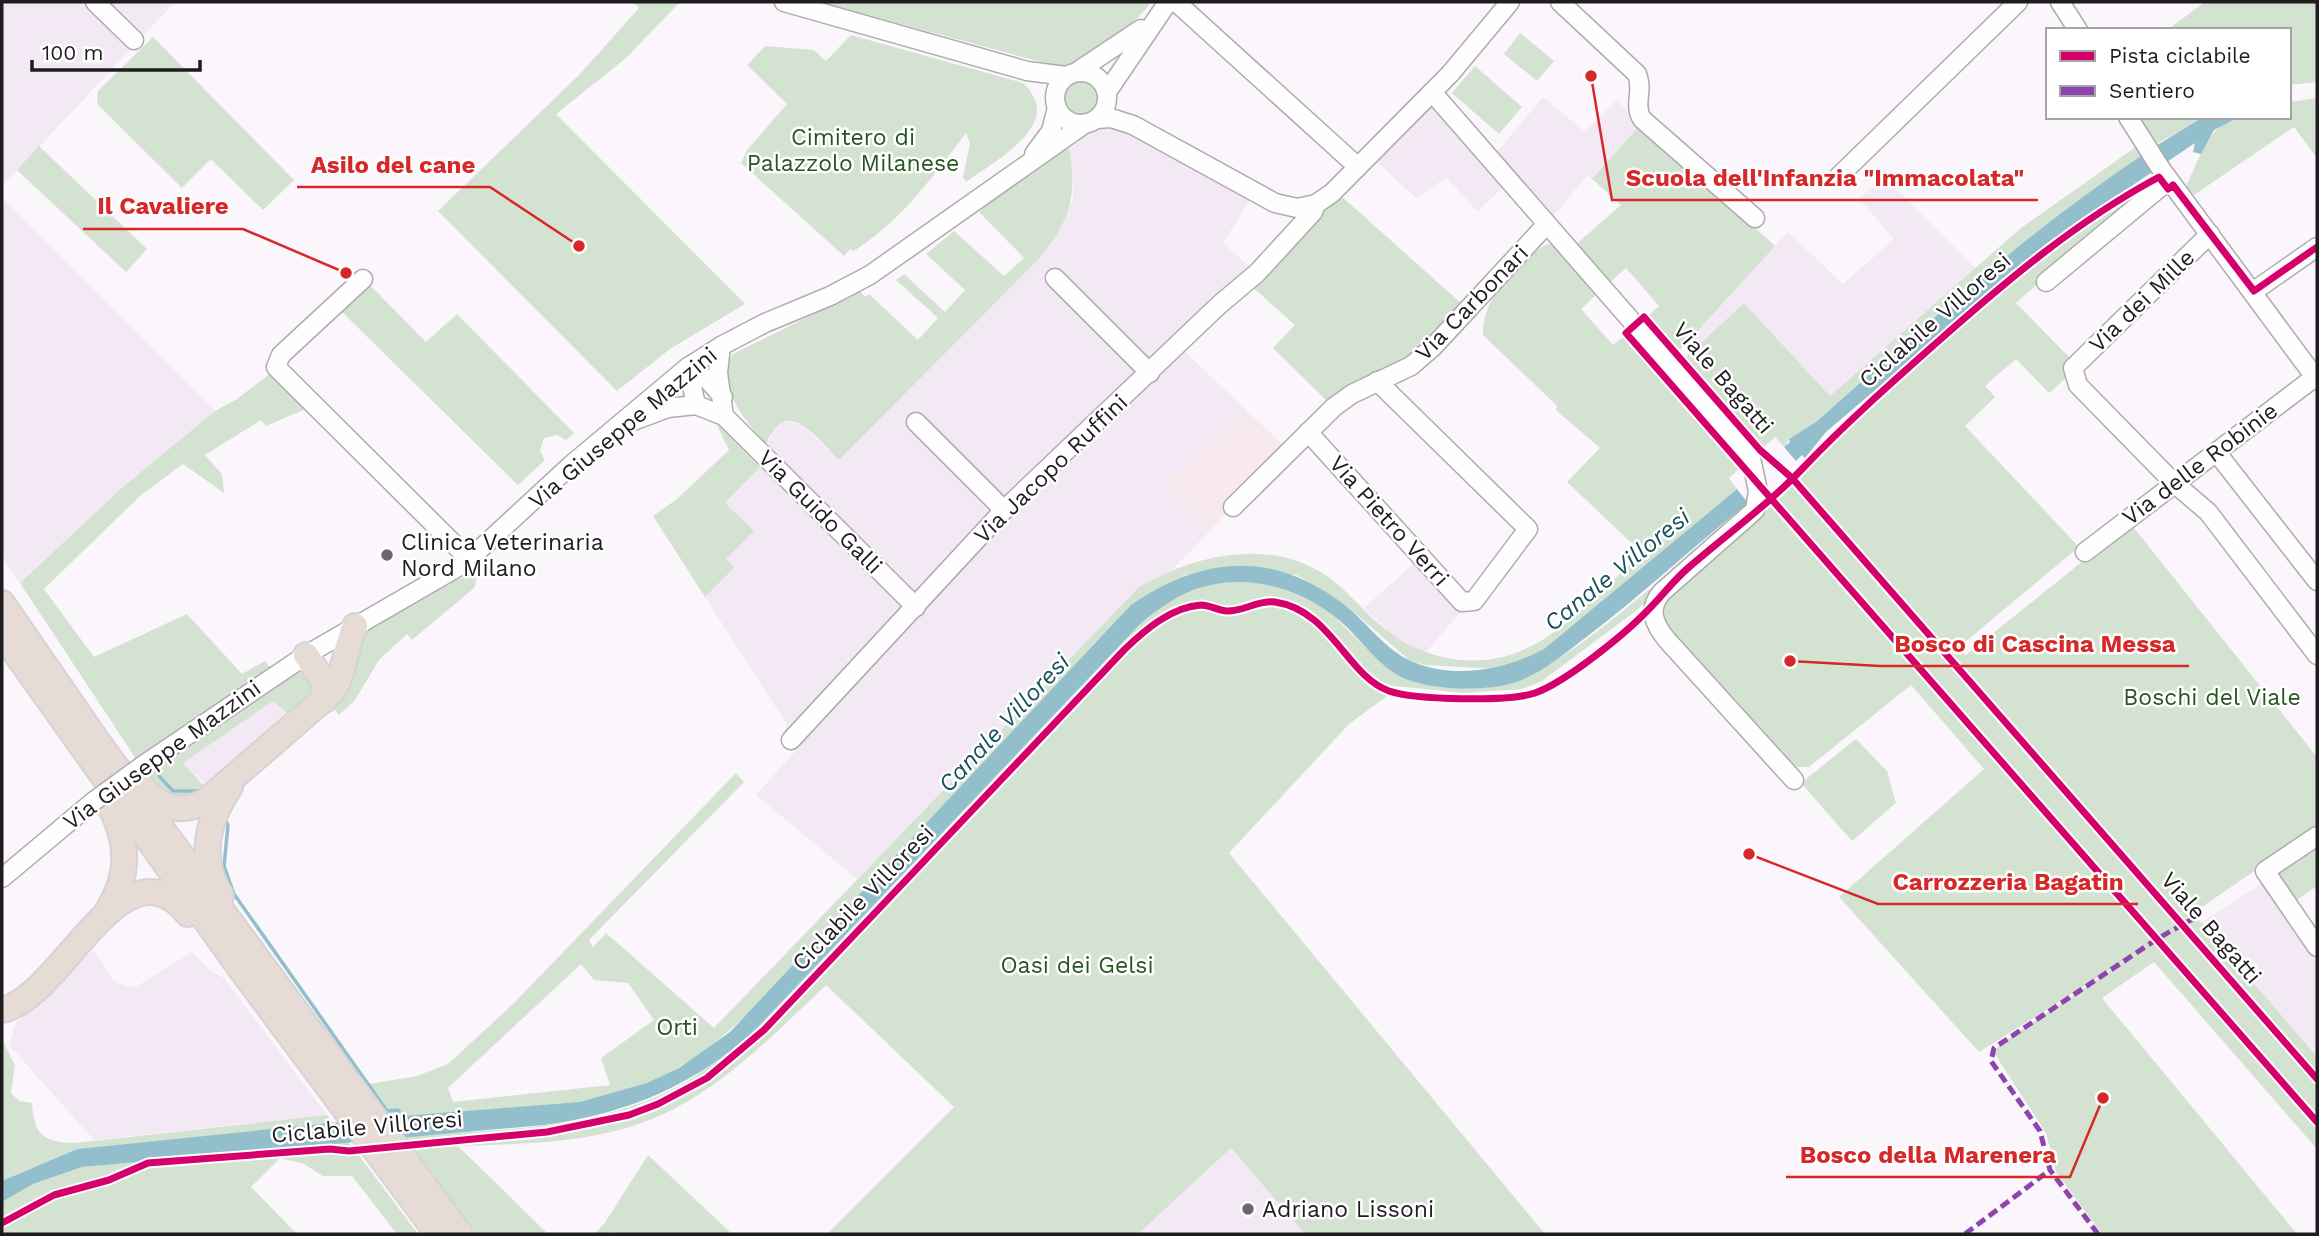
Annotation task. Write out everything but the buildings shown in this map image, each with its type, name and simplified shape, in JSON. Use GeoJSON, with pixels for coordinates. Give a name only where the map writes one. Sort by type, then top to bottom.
{"type":"FeatureCollection","features":[{"type":"Feature","properties":{"kind":"highway"},"geometry":{"type":"LineString","coordinates":[[2,603],[246,962]]}},
{"type":"Feature","properties":{"kind":"highway"},"geometry":{"type":"LineString","coordinates":[[97,741],[109,742],[147,793],[173,808],[197,806],[236,778],[324,699],[341,677],[347,643],[355,626]]}},
{"type":"Feature","properties":{"kind":"highway"},"geometry":{"type":"LineString","coordinates":[[2,634],[55,712],[246,962],[356,1112],[440,1222],[460,1234]]}},
{"type":"Feature","properties":{"kind":"highway"},"geometry":{"type":"LineString","coordinates":[[311,652],[332,660],[341,677]]}},
{"type":"Feature","properties":{"kind":"highway"},"geometry":{"type":"LineString","coordinates":[[311,652],[323,680],[324,699]]}},
{"type":"Feature","properties":{"kind":"highway"},"geometry":{"type":"LineString","coordinates":[[55,712],[79,761],[110,805],[121,831],[124,874],[117,897],[104,917]]}},
{"type":"Feature","properties":{"kind":"highway"},"geometry":{"type":"LineString","coordinates":[[236,778],[213,817],[207,852],[213,880],[251,939],[246,962]]}},
{"type":"Feature","properties":{"kind":"highway"},"geometry":{"type":"LineString","coordinates":[[2,1010],[19,1003],[36,989],[126,897],[148,890],[158,891],[175,901],[211,945],[246,962]]}},
{"type":"Feature","properties":{"kind":"highway"},"geometry":{"type":"LineString","coordinates":[[386,1150],[429,1234]]}},
{"type":"Feature","properties":{"kind":"street"},"geometry":{"type":"LineString","coordinates":[[95,2],[134,40]]}},
{"type":"Feature","properties":{"kind":"street"},"geometry":{"type":"LineString","coordinates":[[784,2],[1027,71],[1096,76],[1133,125]]}},
{"type":"Feature","properties":{"kind":"street"},"geometry":{"type":"LineString","coordinates":[[1091,121],[1105,109],[1107,94],[1168,2]]}},
{"type":"Feature","properties":{"kind":"street"},"geometry":{"type":"LineString","coordinates":[[1176,2],[1358,167]]}},
{"type":"Feature","properties":{"kind":"street"},"geometry":{"type":"LineString","coordinates":[[1027,71],[1047,84],[1056,103],[1072,122],[1111,118],[1133,125],[1275,203],[1297,208],[1316,204],[1358,167],[1432,92],[1510,2]]}},
{"type":"Feature","properties":{"kind":"street"},"geometry":{"type":"LineString","coordinates":[[1560,2],[1637,74],[1641,88],[1637,108],[1642,119],[1755,218]]}},
{"type":"Feature","properties":{"kind":"street"},"geometry":{"type":"LineString","coordinates":[[1839,176],[2018,2]]}},
{"type":"Feature","properties":{"kind":"street"},"geometry":{"type":"LineString","coordinates":[[2060,2],[2076,28]]}},
{"type":"Feature","properties":{"kind":"street"},"geometry":{"type":"LineString","coordinates":[[2071,2],[2086,28]]}},
{"type":"Feature","properties":{"kind":"street"},"geometry":{"type":"LineString","coordinates":[[1056,103],[1060,82],[1108,54],[1153,21]]}},
{"type":"Feature","properties":{"kind":"street","name":"Viale Bagatti"},"geometry":{"type":"LineString","coordinates":[[1432,92],[1751,458],[1759,498],[1755,510],[1662,592],[1653,605],[1653,613],[1667,640],[1794,780]]}},
{"type":"Feature","properties":{"kind":"street","name":"Via Giuseppe Mazzini"},"geometry":{"type":"LineString","coordinates":[[1019,170],[1046,140],[1056,103]]}},
{"type":"Feature","properties":{"kind":"street"},"geometry":{"type":"LineString","coordinates":[[2129,119],[2165,175],[2254,291],[2316,378]]}},
{"type":"Feature","properties":{"kind":"street","name":"Via Giuseppe Mazzini"},"geometry":{"type":"LineString","coordinates":[[2,878],[94,801],[142,766],[311,652],[469,559],[571,465],[688,368],[720,345],[870,275],[1091,121]]}},
{"type":"Feature","properties":{"kind":"street"},"geometry":{"type":"LineString","coordinates":[[2046,282],[2165,175]]}},
{"type":"Feature","properties":{"kind":"street","name":"Via Jacopo Ruffini"},"geometry":{"type":"LineString","coordinates":[[791,740],[1004,510],[1074,440],[1257,273],[1313,212],[1316,204]]}},
{"type":"Feature","properties":{"kind":"street","name":"Via Carbonari"},"geometry":{"type":"LineString","coordinates":[[1233,507],[1334,407],[1377,381],[1404,371],[1433,347],[1546,225]]}},
{"type":"Feature","properties":{"kind":"street","name":"Via dei Mille"},"geometry":{"type":"LineString","coordinates":[[2174,483],[2078,385],[2073,368],[2210,234]]}},
{"type":"Feature","properties":{"kind":"street"},"geometry":{"type":"LineString","coordinates":[[2254,291],[2317,247]]}},
{"type":"Feature","properties":{"kind":"street"},"geometry":{"type":"LineString","coordinates":[[1055,278],[1150,373]]}},
{"type":"Feature","properties":{"kind":"street"},"geometry":{"type":"LineString","coordinates":[[363,279],[281,355],[276,366],[469,559]]}},
{"type":"Feature","properties":{"kind":"street"},"geometry":{"type":"LineString","coordinates":[[720,345],[718,373],[724,416]]}},
{"type":"Feature","properties":{"kind":"street"},"geometry":{"type":"LineString","coordinates":[[688,368],[709,381],[723,397]]}},
{"type":"Feature","properties":{"kind":"street"},"geometry":{"type":"LineString","coordinates":[[571,465],[636,419],[668,408],[696,405],[688,368]]}},
{"type":"Feature","properties":{"kind":"street","name":"Via delle Robinie"},"geometry":{"type":"LineString","coordinates":[[2085,552],[2316,378]]}},
{"type":"Feature","properties":{"kind":"street","name":"Via Pietro Verri"},"geometry":{"type":"LineString","coordinates":[[1308,432],[1462,602],[1474,601],[1528,529],[1377,381]]}},
{"type":"Feature","properties":{"kind":"street","name":"Via Guido Galli"},"geometry":{"type":"LineString","coordinates":[[696,405],[724,416],[916,607]]}},
{"type":"Feature","properties":{"kind":"street"},"geometry":{"type":"LineString","coordinates":[[916,422],[1004,510]]}},
{"type":"Feature","properties":{"kind":"street"},"geometry":{"type":"LineString","coordinates":[[2217,453],[2317,581]]}},
{"type":"Feature","properties":{"kind":"street"},"geometry":{"type":"LineString","coordinates":[[2174,483],[2208,512],[2317,655]]}},
{"type":"Feature","properties":{"kind":"street"},"geometry":{"type":"LineString","coordinates":[[2317,836],[2265,871],[2317,947]]}},
{"type":"Feature","properties":{"kind":"shaded area"},"geometry":{"type":"Polygon","coordinates":[[[2,2],[175,2],[2,186],[2,2]]]}},
{"type":"Feature","properties":{"kind":"shaded area"},"geometry":{"type":"Polygon","coordinates":[[[1441,86],[1497,152],[1543,97],[1585,132],[1617,100],[1641,124],[1592,179],[1587,175],[1546,225],[1509,183],[1477,211],[1446,177],[1417,199],[1371,156],[1441,86]]]}},
{"type":"Feature","properties":{"kind":"shaded area"},"geometry":{"type":"Polygon","coordinates":[[[1118,123],[1254,193],[1223,243],[1259,275],[1184,351],[1248,412],[1235,427],[1167,482],[1211,530],[1173,569],[1138,588],[857,879],[756,795],[799,747],[785,734],[786,723],[705,597],[733,568],[725,560],[753,531],[725,503],[760,467],[774,427],[785,421],[803,425],[839,460],[1040,258],[1053,241],[1073,201],[1074,183],[1069,149],[1098,126],[1118,123]]]}},
{"type":"Feature","properties":{"kind":"shaded area"},"geometry":{"type":"Polygon","coordinates":[[[1883,176],[1976,269],[1830,396],[1744,303],[1696,349],[1687,338],[1788,232],[1843,284],[1894,239],[1859,199],[1883,176]]]}},
{"type":"Feature","properties":{"kind":"shaded area"},"geometry":{"type":"Polygon","coordinates":[[[2,197],[215,411],[124,486],[20,583],[2,557],[2,197]]]}},
{"type":"Feature","properties":{"kind":"shaded area"},"geometry":{"type":"Polygon","coordinates":[[[1248,412],[1287,448],[1211,530],[1166,482],[1235,427],[1248,412]]]}},
{"type":"Feature","properties":{"kind":"shaded area"},"geometry":{"type":"Polygon","coordinates":[[[1420,558],[1465,607],[1425,653],[1391,634],[1364,608],[1420,558]]]}},
{"type":"Feature","properties":{"kind":"shaded area"},"geometry":{"type":"Polygon","coordinates":[[[273,700],[291,716],[218,781],[205,784],[183,763],[273,700]]]}},
{"type":"Feature","properties":{"kind":"shaded area"},"geometry":{"type":"Polygon","coordinates":[[[2264,882],[2317,962],[2317,1055],[2201,923],[2264,882]]]}},
{"type":"Feature","properties":{"kind":"shaded area"},"geometry":{"type":"Polygon","coordinates":[[[93,950],[115,982],[134,988],[192,952],[208,969],[224,978],[327,1115],[94,1140],[9,1045],[16,1022],[93,950]]]}},
{"type":"Feature","properties":{"kind":"shaded area"},"geometry":{"type":"Polygon","coordinates":[[[1231,1148],[1305,1234],[1138,1234],[1231,1148]]]}},
{"type":"Feature","properties":{"kind":"green space"},"geometry":{"type":"Polygon","coordinates":[[[633,2],[680,2],[625,59],[556,114],[745,304],[670,349],[617,391],[438,211],[580,74],[639,8],[633,2]]]}},
{"type":"Feature","properties":{"kind":"green space"},"geometry":{"type":"Polygon","coordinates":[[[820,2],[1150,4],[1109,43],[1085,58],[1059,67],[820,2]]]}},
{"type":"Feature","properties":{"kind":"green space"},"geometry":{"type":"Polygon","coordinates":[[[2205,2],[2317,2],[2317,82],[2291,85],[2291,28],[2170,28],[2205,2]]]}},
{"type":"Feature","properties":{"kind":"green space"},"geometry":{"type":"Polygon","coordinates":[[[1520,33],[1554,61],[1537,81],[1504,54],[1520,33]]]}},
{"type":"Feature","properties":{"kind":"green space","name":"Cimitero di Palazzolo Milanese"},"geometry":{"type":"Polygon","coordinates":[[[851,35],[1020,82],[1032,93],[1037,110],[1034,123],[1026,135],[1002,157],[966,182],[963,177],[970,144],[966,133],[902,212],[872,238],[854,251],[850,249],[844,256],[741,163],[747,150],[787,104],[747,65],[765,46],[814,50],[826,61],[851,35]]]}},
{"type":"Feature","properties":{"kind":"green space"},"geometry":{"type":"Polygon","coordinates":[[[153,37],[294,180],[263,210],[211,159],[182,188],[97,104],[98,91],[153,37]]]}},
{"type":"Feature","properties":{"kind":"green space"},"geometry":{"type":"Polygon","coordinates":[[[1475,66],[1522,107],[1499,134],[1452,93],[1475,66]]]}},
{"type":"Feature","properties":{"kind":"green space"},"geometry":{"type":"Polygon","coordinates":[[[1081,78],[1094,84],[1100,97],[1094,110],[1081,116],[1068,110],[1062,97],[1068,84],[1081,78]]]}},
{"type":"Feature","properties":{"kind":"green space"},"geometry":{"type":"Polygon","coordinates":[[[2317,98],[2317,158],[2294,127],[2194,195],[2186,187],[2204,147],[2221,127],[2240,119],[2291,119],[2291,102],[2317,98]]]}},
{"type":"Feature","properties":{"kind":"green space"},"geometry":{"type":"Polygon","coordinates":[[[2136,119],[2200,119],[2155,145],[2136,119]]]}},
{"type":"Feature","properties":{"kind":"green space"},"geometry":{"type":"Polygon","coordinates":[[[1641,124],[1775,246],[1679,351],[1648,316],[1659,306],[1626,268],[1607,285],[1573,247],[1621,205],[1592,179],[1641,124]]]}},
{"type":"Feature","properties":{"kind":"green space"},"geometry":{"type":"Polygon","coordinates":[[[2140,144],[2146,154],[1979,277],[1816,422],[1789,439],[1784,447],[1775,437],[1763,448],[1685,358],[1744,303],[1830,396],[2021,228],[2140,144]]]}},
{"type":"Feature","properties":{"kind":"green space"},"geometry":{"type":"Polygon","coordinates":[[[39,146],[147,249],[126,272],[17,170],[39,146]]]}},
{"type":"Feature","properties":{"kind":"green space"},"geometry":{"type":"Polygon","coordinates":[[[1061,148],[1069,149],[1072,194],[1065,219],[1040,258],[839,460],[811,432],[791,421],[782,423],[774,430],[766,445],[742,414],[730,391],[728,366],[733,354],[860,291],[865,297],[869,294],[918,340],[938,318],[896,280],[904,274],[945,312],[965,290],[926,254],[954,231],[1004,276],[1024,258],[979,212],[987,205],[985,202],[1061,148]]]}},
{"type":"Feature","properties":{"kind":"green space"},"geometry":{"type":"Polygon","coordinates":[[[1339,194],[1463,305],[1409,359],[1328,402],[1273,348],[1295,325],[1250,285],[1339,194]]]}},
{"type":"Feature","properties":{"kind":"green space","name":"Boschi del Viale"},"geometry":{"type":"Polygon","coordinates":[[[2137,195],[2016,303],[2073,361],[2066,370],[2065,379],[2049,393],[2016,359],[1985,386],[1995,397],[1965,426],[2079,547],[1959,647],[1966,655],[2130,523],[2317,757],[2317,828],[2193,913],[2317,1056],[2317,1149],[2154,962],[2102,998],[2297,1234],[2102,1234],[2056,1172],[2046,1133],[1994,1053],[2000,1044],[2143,949],[1979,1052],[1839,897],[1984,769],[1911,685],[1809,767],[1795,767],[1784,762],[1660,622],[1662,596],[1806,472],[1829,443],[2009,284],[2069,238],[2137,195]]]}},
{"type":"Feature","properties":{"kind":"green space","name":"Orti"},"geometry":{"type":"Polygon","coordinates":[[[1547,244],[1556,244],[1599,292],[1581,309],[1613,345],[1624,336],[1740,468],[1729,478],[1737,489],[1544,649],[1520,662],[1495,669],[1425,665],[1409,660],[1348,607],[1297,575],[1185,575],[843,913],[754,1007],[706,1049],[679,1067],[650,1082],[587,1101],[555,1107],[488,1113],[389,1117],[363,1085],[417,1076],[448,1064],[513,1004],[736,773],[744,782],[589,940],[593,947],[606,933],[714,1028],[1138,588],[1179,568],[1201,560],[1248,554],[1294,560],[1326,576],[1392,634],[1422,651],[1456,659],[1507,656],[1555,632],[1642,553],[1567,482],[1600,448],[1556,410],[1557,406],[1483,335],[1488,308],[1503,282],[1547,244]],[[581,964],[448,1088],[453,1102],[610,1085],[601,1058],[654,1020],[628,983],[594,980],[581,964]]]}},
{"type":"Feature","properties":{"kind":"green space"},"geometry":{"type":"Polygon","coordinates":[[[368,283],[426,342],[457,314],[574,433],[566,440],[557,435],[544,438],[540,451],[545,460],[518,485],[340,310],[368,283]]]}},
{"type":"Feature","properties":{"kind":"green space"},"geometry":{"type":"Polygon","coordinates":[[[272,372],[308,408],[266,426],[261,420],[205,455],[222,474],[224,493],[183,464],[140,496],[44,589],[94,657],[187,614],[242,674],[265,661],[271,668],[136,759],[20,583],[124,486],[215,411],[237,399],[272,372]]]}},
{"type":"Feature","properties":{"kind":"green space"},"geometry":{"type":"Polygon","coordinates":[[[716,423],[760,467],[725,503],[754,531],[726,559],[734,568],[705,597],[653,516],[677,499],[729,450],[716,423]]]}},
{"type":"Feature","properties":{"kind":"green space","name":"Oasi dei Gelsi"},"geometry":{"type":"Polygon","coordinates":[[[1748,503],[1751,506],[1637,610],[1542,681],[1522,689],[1464,693],[1394,686],[1386,697],[1349,724],[1229,853],[1545,1234],[1305,1234],[1231,1148],[1138,1234],[827,1234],[954,1107],[826,985],[733,1070],[681,1105],[653,1119],[582,1138],[458,1146],[548,1234],[476,1234],[404,1137],[540,1126],[607,1114],[671,1090],[705,1069],[757,1028],[1142,622],[1184,594],[1224,583],[1276,586],[1309,598],[1335,617],[1372,652],[1410,671],[1458,687],[1498,686],[1526,677],[1592,635],[1748,503]]]}},
{"type":"Feature","properties":{"kind":"green space"},"geometry":{"type":"Polygon","coordinates":[[[479,567],[475,587],[412,640],[407,634],[379,660],[355,700],[339,715],[329,703],[360,634],[435,588],[462,578],[479,567]]]}},
{"type":"Feature","properties":{"kind":"green space"},"geometry":{"type":"Polygon","coordinates":[[[295,673],[308,674],[314,692],[291,716],[273,701],[183,763],[209,791],[183,804],[141,779],[295,673]]]}},
{"type":"Feature","properties":{"kind":"green space"},"geometry":{"type":"Polygon","coordinates":[[[1856,739],[1887,771],[1896,803],[1852,841],[1801,783],[1856,739]]]}},
{"type":"Feature","properties":{"kind":"green space"},"geometry":{"type":"Polygon","coordinates":[[[2313,846],[2317,852],[2317,886],[2297,900],[2276,871],[2313,846]]]}},
{"type":"Feature","properties":{"kind":"green space"},"geometry":{"type":"Polygon","coordinates":[[[2,1040],[15,1065],[11,1093],[19,1101],[32,1103],[38,1129],[42,1135],[55,1141],[75,1143],[327,1115],[334,1124],[77,1149],[2,1181],[2,1040]]]}},
{"type":"Feature","properties":{"kind":"green space"},"geometry":{"type":"Polygon","coordinates":[[[348,1141],[418,1234],[397,1234],[352,1176],[323,1176],[304,1164],[280,1158],[251,1187],[297,1234],[2,1234],[2,1202],[33,1184],[82,1167],[348,1141]]]}},
{"type":"Feature","properties":{"kind":"green space"},"geometry":{"type":"Polygon","coordinates":[[[648,1155],[732,1234],[616,1234],[612,1231],[609,1234],[594,1234],[604,1224],[648,1155]]]}},
{"type":"Feature","properties":{"kind":"water"},"geometry":{"type":"Polygon","coordinates":[[[2200,119],[2235,119],[2214,130],[2201,154],[2193,152],[2195,143],[2049,242],[1826,432],[1805,458],[1802,455],[1796,461],[1784,447],[1790,442],[1789,439],[1816,422],[2002,260],[2099,185],[2200,119]]]}},
{"type":"Feature","properties":{"kind":"water"},"geometry":{"type":"Polygon","coordinates":[[[1737,489],[1748,503],[1629,603],[1543,669],[1524,679],[1501,686],[1472,689],[1442,687],[1403,678],[1385,666],[1340,621],[1324,609],[1289,591],[1270,585],[1230,582],[1210,585],[1178,597],[1142,622],[757,1028],[710,1066],[659,1094],[604,1113],[544,1125],[82,1167],[33,1184],[2,1202],[2,1181],[77,1149],[389,1117],[580,1102],[647,1083],[679,1068],[730,1032],[1131,605],[1158,588],[1185,576],[1212,569],[1239,566],[1266,568],[1292,575],[1319,588],[1346,606],[1393,650],[1411,661],[1444,670],[1479,670],[1513,662],[1544,649],[1737,489]]]}},
{"type":"Feature","properties":{"kind":"waterway"},"geometry":{"type":"LineString","coordinates":[[159,776],[173,791],[203,791]]}},
{"type":"Feature","properties":{"kind":"waterway"},"geometry":{"type":"LineString","coordinates":[[224,817],[228,825],[224,866],[234,894],[387,1111],[398,1110],[404,1120]]}},
{"type":"Feature","properties":{"kind":"marked path"},"geometry":{"type":"LineString","coordinates":[[2098,1234],[2050,1170],[2040,1131],[1991,1061],[1994,1048],[2157,939],[2196,917]]}},
{"type":"Feature","properties":{"kind":"marked path"},"geometry":{"type":"LineString","coordinates":[[1965,1234],[2050,1170]]}},
{"type":"Feature","properties":{"kind":"cycle path","name":"Ciclabile Villoresi"},"geometry":{"type":"LineString","coordinates":[[2,1223],[54,1195],[109,1180],[148,1163],[330,1149],[349,1151],[547,1132],[629,1115],[658,1104],[707,1078],[764,1030],[1125,649],[1150,627],[1169,615],[1201,605],[1232,611],[1275,602],[1311,617],[1361,672],[1389,691],[1462,699],[1505,698],[1535,693],[1562,679],[1625,632],[1683,573],[1776,494],[1867,405],[1987,299],[2069,234],[2159,177],[2168,189],[2173,185],[2254,291],[2317,247]]}},
{"type":"Feature","properties":{"kind":"cycle path"},"geometry":{"type":"LineString","coordinates":[[2317,1079],[1792,478],[1760,450],[1644,317],[1626,333],[2317,1122]]}},
{"type":"Feature","properties":{"kind":"place","name":"Scuola dell'Infanzia \"Immacolata\""},"geometry":{"type":"Point","coordinates":[1591,76]}},
{"type":"Feature","properties":{"kind":"place","name":"Asilo del cane"},"geometry":{"type":"Point","coordinates":[579,246]}},
{"type":"Feature","properties":{"kind":"place","name":"Il Cavaliere"},"geometry":{"type":"Point","coordinates":[346,273]}},
{"type":"Feature","properties":{"kind":"place","name":"Clinica Veterinaria Nord Milano"},"geometry":{"type":"Point","coordinates":[387,555]}},
{"type":"Feature","properties":{"kind":"place","name":"Bosco di Cascina Messa"},"geometry":{"type":"Point","coordinates":[1790,661]}},
{"type":"Feature","properties":{"kind":"place","name":"Carrozzeria Bagatin"},"geometry":{"type":"Point","coordinates":[1749,854]}},
{"type":"Feature","properties":{"kind":"place","name":"Bosco della Marenera"},"geometry":{"type":"Point","coordinates":[2103,1098]}},
{"type":"Feature","properties":{"kind":"place","name":"Adriano Lissoni"},"geometry":{"type":"Point","coordinates":[1248,1209]}},
{"type":"Feature","properties":{"kind":"water label","name":"Canale Villoresi"},"geometry":{"type":"Point","coordinates":[1617,570]}},
{"type":"Feature","properties":{"kind":"water label","name":"Canale Villoresi"},"geometry":{"type":"Point","coordinates":[1004,723]}}]}
